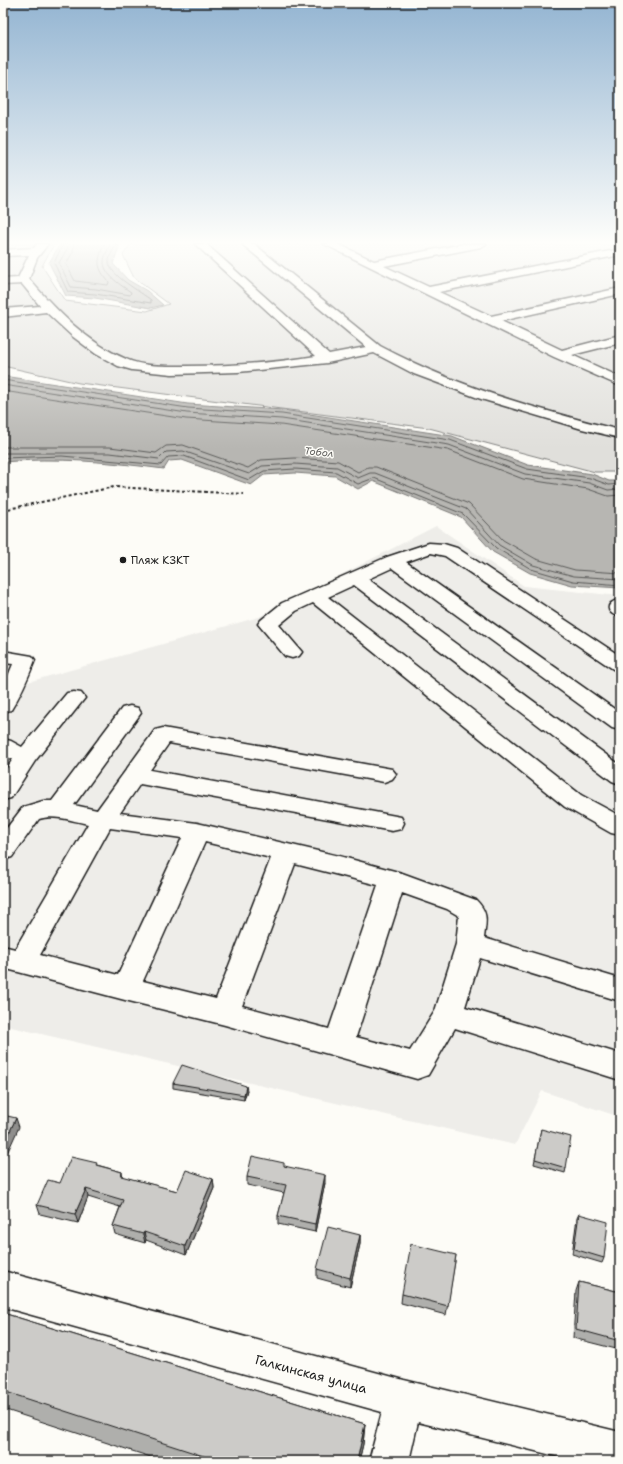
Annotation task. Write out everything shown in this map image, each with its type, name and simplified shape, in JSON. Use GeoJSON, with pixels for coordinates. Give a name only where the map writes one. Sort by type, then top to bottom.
{"type":"FeatureCollection","features":[{"type":"Feature","properties":{"kind":"street"},"geometry":{"type":"LineString","coordinates":[[55,312],[84,340],[115,360],[134,366],[163,370],[239,369],[327,359],[376,349]]}},
{"type":"Feature","properties":{"kind":"street"},"geometry":{"type":"LineString","coordinates":[[275,312],[327,359]]}},
{"type":"Feature","properties":{"kind":"street"},"geometry":{"type":"LineString","coordinates":[[331,312],[376,349],[455,387],[528,410],[620,434]]}},
{"type":"Feature","properties":{"kind":"street"},"geometry":{"type":"LineString","coordinates":[[473,312],[620,382]]}},
{"type":"Feature","properties":{"kind":"street"},"geometry":{"type":"LineString","coordinates":[[489,320],[524,312]]}},
{"type":"Feature","properties":{"kind":"street"},"geometry":{"type":"LineString","coordinates":[[559,354],[620,339]]}},
{"type":"Feature","properties":{"kind":"street"},"geometry":{"type":"LineString","coordinates":[[292,652],[268,624],[289,607],[393,561],[429,548],[444,549],[451,552],[620,665]]}},
{"type":"Feature","properties":{"kind":"street"},"geometry":{"type":"LineString","coordinates":[[393,561],[620,723]]}},
{"type":"Feature","properties":{"kind":"street"},"geometry":{"type":"LineString","coordinates":[[356,578],[620,776]]}},
{"type":"Feature","properties":{"kind":"street"},"geometry":{"type":"LineString","coordinates":[[314,595],[573,801],[620,826]]}},
{"type":"Feature","properties":{"kind":"street"},"geometry":{"type":"LineString","coordinates":[[620,605],[618,606],[618,610],[620,611]]}},
{"type":"Feature","properties":{"kind":"street"},"geometry":{"type":"LineString","coordinates":[[3,656],[25,660],[13,689],[3,705]]}},
{"type":"Feature","properties":{"kind":"street"},"geometry":{"type":"LineString","coordinates":[[3,792],[27,756],[74,698]]}},
{"type":"Feature","properties":{"kind":"street"},"geometry":{"type":"LineString","coordinates":[[58,810],[130,713]]}},
{"type":"Feature","properties":{"kind":"street"},"geometry":{"type":"LineString","coordinates":[[3,851],[31,813],[43,809],[58,810],[103,819],[197,832],[286,853],[393,880],[467,907],[473,914],[470,944],[448,1014],[417,1066],[224,1013],[12,959],[103,819],[136,775],[163,734],[384,774]]}},
{"type":"Feature","properties":{"kind":"street"},"geometry":{"type":"LineString","coordinates":[[3,746],[10,751],[27,756]]}},
{"type":"Feature","properties":{"kind":"street"},"geometry":{"type":"LineString","coordinates":[[136,775],[392,823]]}},
{"type":"Feature","properties":{"kind":"street"},"geometry":{"type":"LineString","coordinates":[[125,989],[197,832]]}},
{"type":"Feature","properties":{"kind":"street"},"geometry":{"type":"LineString","coordinates":[[224,1013],[286,853]]}},
{"type":"Feature","properties":{"kind":"street"},"geometry":{"type":"LineString","coordinates":[[339,1045],[393,880]]}},
{"type":"Feature","properties":{"kind":"street"},"geometry":{"type":"LineString","coordinates":[[470,944],[620,990]]}},
{"type":"Feature","properties":{"kind":"street"},"geometry":{"type":"LineString","coordinates":[[448,1014],[620,1067]]}},
{"type":"Feature","properties":{"kind":"street","name":"Галкинская улица"},"geometry":{"type":"LineString","coordinates":[[3,1289],[404,1400],[620,1452]]}},
{"type":"Feature","properties":{"kind":"street"},"geometry":{"type":"LineString","coordinates":[[389,1461],[404,1400]]}},
{"type":"Feature","properties":{"kind":"path"},"geometry":{"type":"LineString","coordinates":[[3,510],[114,487],[244,494]]}},
{"type":"Feature","properties":{"kind":"shaded area"},"geometry":{"type":"Polygon","coordinates":[[[3,312],[620,312],[620,472],[595,472],[429,428],[79,383],[3,366],[3,312]]]}},
{"type":"Feature","properties":{"kind":"shaded area"},"geometry":{"type":"Polygon","coordinates":[[[436,526],[524,586],[620,596],[620,1117],[542,1091],[515,1145],[3,1025],[3,689],[259,617],[436,526]]]}},
{"type":"Feature","properties":{"kind":"water","name":"Тобол"},"geometry":{"type":"Polygon","coordinates":[[[3,376],[188,404],[283,410],[452,436],[528,465],[592,474],[609,481],[620,481],[620,588],[572,585],[530,573],[493,552],[461,517],[373,481],[358,489],[335,476],[295,473],[264,475],[251,485],[182,460],[169,461],[164,469],[124,464],[63,460],[3,462],[3,376]]]}},
{"type":"Feature","properties":{"kind":"building"},"geometry":{"type":"Polygon","coordinates":[[[182,1065],[246,1086],[244,1095],[173,1083],[182,1065]]]}},
{"type":"Feature","properties":{"kind":"building"},"geometry":{"type":"Polygon","coordinates":[[[3,1115],[16,1118],[3,1146],[3,1115]]]}},
{"type":"Feature","properties":{"kind":"building"},"geometry":{"type":"Polygon","coordinates":[[[541,1129],[571,1137],[566,1168],[535,1159],[541,1129]]]}},
{"type":"Feature","properties":{"kind":"building"},"geometry":{"type":"Polygon","coordinates":[[[252,1156],[284,1163],[284,1166],[325,1175],[315,1224],[278,1216],[286,1185],[247,1177],[252,1156]]]}},
{"type":"Feature","properties":{"kind":"building"},"geometry":{"type":"Polygon","coordinates":[[[71,1157],[97,1163],[96,1165],[122,1172],[121,1176],[177,1191],[186,1170],[213,1179],[185,1246],[144,1232],[143,1234],[113,1226],[123,1200],[86,1189],[75,1214],[37,1205],[48,1180],[60,1183],[71,1157]]]}},
{"type":"Feature","properties":{"kind":"building"},"geometry":{"type":"Polygon","coordinates":[[[579,1214],[608,1222],[604,1258],[574,1249],[579,1214]]]}},
{"type":"Feature","properties":{"kind":"building"},"geometry":{"type":"Polygon","coordinates":[[[328,1227],[360,1235],[350,1278],[317,1269],[328,1227]]]}},
{"type":"Feature","properties":{"kind":"building"},"geometry":{"type":"Polygon","coordinates":[[[411,1244],[456,1255],[448,1306],[402,1294],[411,1244]]]}},
{"type":"Feature","properties":{"kind":"building"},"geometry":{"type":"Polygon","coordinates":[[[579,1282],[620,1292],[620,1341],[576,1329],[579,1282]]]}},
{"type":"Feature","properties":{"kind":"building"},"geometry":{"type":"Polygon","coordinates":[[[3,1313],[365,1424],[357,1461],[219,1461],[3,1391],[3,1313]]]}},
{"type":"Feature","properties":{"kind":"place","name":"Пляж КЗКТ"},"geometry":{"type":"Point","coordinates":[123,560]}}]}
